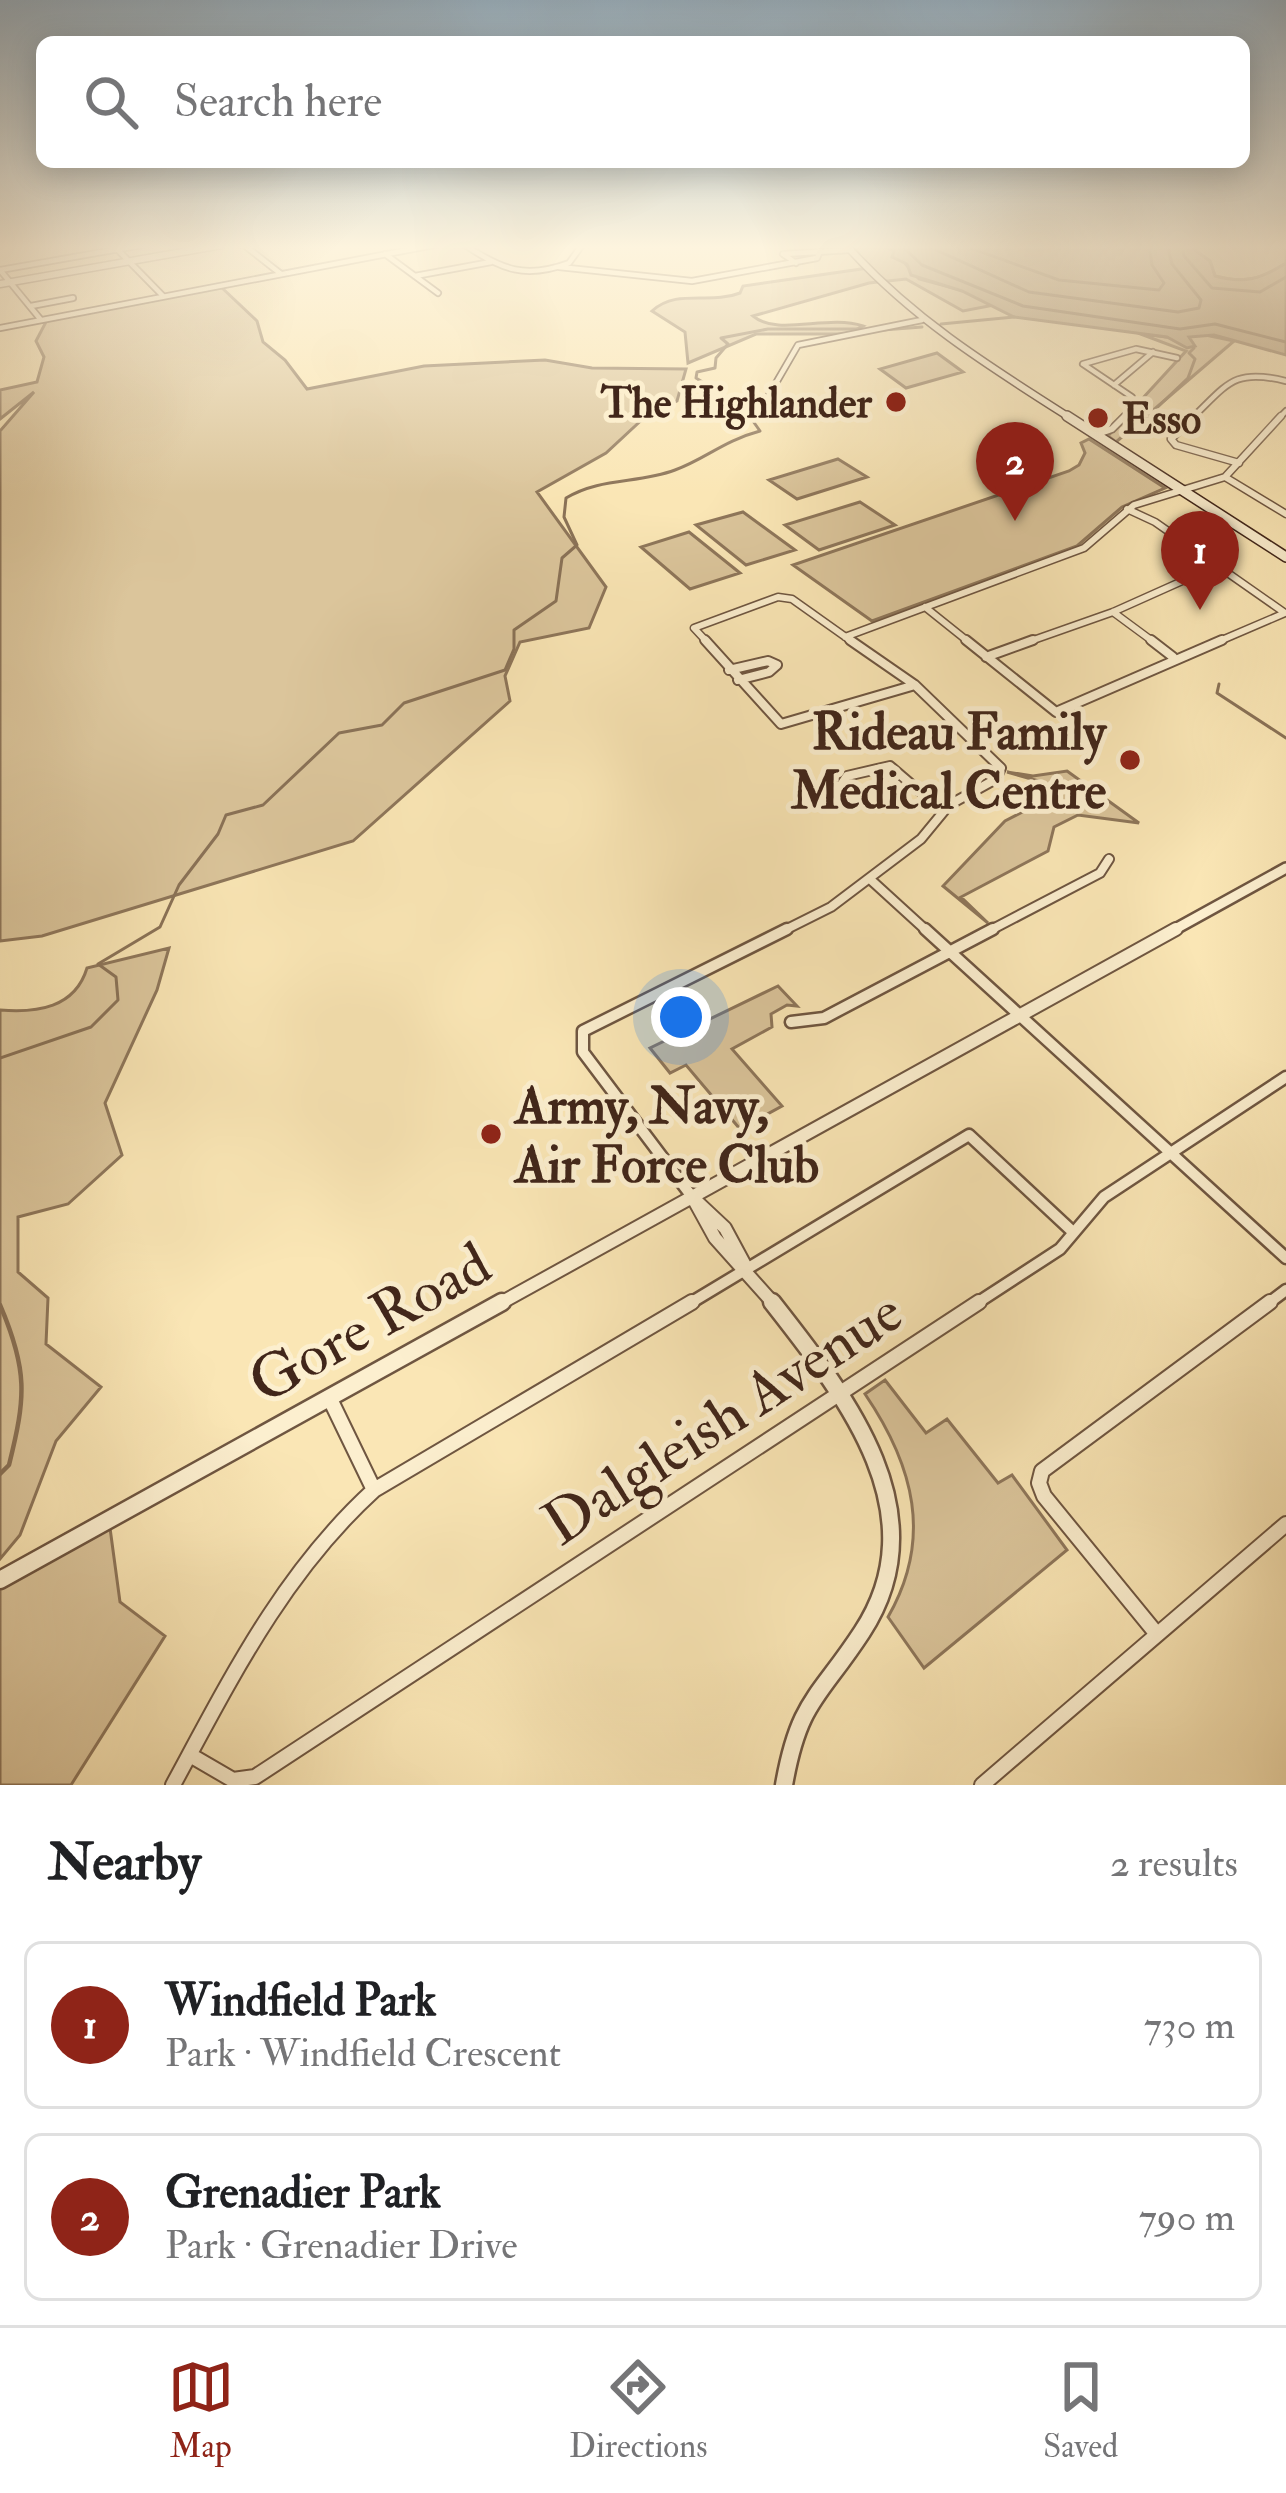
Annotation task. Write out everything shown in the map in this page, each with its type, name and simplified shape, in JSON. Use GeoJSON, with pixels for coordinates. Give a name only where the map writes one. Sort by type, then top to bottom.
{"type":"FeatureCollection","features":[{"type":"Feature","properties":{"kind":"main road"},"geometry":{"type":"LineString","coordinates":[[935,328],[1286,557]]}},
{"type":"Feature","properties":{"kind":"street"},"geometry":{"type":"LineString","coordinates":[[769,395],[798,345],[881,328]]}},
{"type":"Feature","properties":{"kind":"street"},"geometry":{"type":"LineString","coordinates":[[1096,435],[1112,429],[1133,409],[1132,397],[1083,364],[1132,350],[1177,358]]}},
{"type":"Feature","properties":{"kind":"street"},"geometry":{"type":"LineString","coordinates":[[1114,385],[1154,352]]}},
{"type":"Feature","properties":{"kind":"street"},"geometry":{"type":"LineString","coordinates":[[1239,463],[1176,445],[1171,439],[1237,376],[1286,380]]}},
{"type":"Feature","properties":{"kind":"street"},"geometry":{"type":"LineString","coordinates":[[845,637],[1084,548],[1127,509],[1225,477],[1284,416]]}},
{"type":"Feature","properties":{"kind":"street"},"geometry":{"type":"LineString","coordinates":[[1225,477],[1286,514]]}},
{"type":"Feature","properties":{"kind":"street"},"geometry":{"type":"LineString","coordinates":[[925,607],[1056,712],[1166,667],[1173,657],[1219,643],[1285,613],[1127,509]]}},
{"type":"Feature","properties":{"kind":"street"},"geometry":{"type":"LineString","coordinates":[[986,657],[1113,612],[1218,565]]}},
{"type":"Feature","properties":{"kind":"street"},"geometry":{"type":"LineString","coordinates":[[784,1785],[798,1722],[868,1623],[889,1564],[892,1536],[885,1473],[874,1444],[841,1393],[747,1270],[728,1256],[700,1219],[692,1198],[583,1052],[583,1031],[816,916],[871,880],[922,839],[949,805],[996,779],[1001,768],[915,685],[792,599],[778,597],[694,628],[781,724],[915,685]]}},
{"type":"Feature","properties":{"kind":"street"},"geometry":{"type":"LineString","coordinates":[[1113,612],[1173,657]]}},
{"type":"Feature","properties":{"kind":"street"},"geometry":{"type":"LineString","coordinates":[[728,670],[767,661],[777,665],[770,672],[738,680]]}},
{"type":"Feature","properties":{"kind":"street"},"geometry":{"type":"LineString","coordinates":[[841,785],[848,776],[890,766],[918,790],[949,805]]}},
{"type":"Feature","properties":{"kind":"street"},"geometry":{"type":"LineString","coordinates":[[791,1022],[824,1018],[953,952],[1100,873],[1109,859]]}},
{"type":"Feature","properties":{"kind":"street","name":"Gore Road"},"geometry":{"type":"LineString","coordinates":[[0,1580],[1286,868]]}},
{"type":"Feature","properties":{"kind":"street"},"geometry":{"type":"LineString","coordinates":[[871,880],[1286,1258]]}},
{"type":"Feature","properties":{"kind":"street","name":"Dalgleish Avenue"},"geometry":{"type":"LineString","coordinates":[[190,1755],[233,1780],[255,1777],[1060,1249],[1104,1197],[1286,1077]]}},
{"type":"Feature","properties":{"kind":"street"},"geometry":{"type":"LineString","coordinates":[[173,1785],[278,1593],[337,1520],[374,1490],[969,1135],[1073,1232]]}},
{"type":"Feature","properties":{"kind":"street"},"geometry":{"type":"LineString","coordinates":[[1156,1633],[1044,1496],[1039,1483],[1042,1471],[1286,1290]]}},
{"type":"Feature","properties":{"kind":"street"},"geometry":{"type":"LineString","coordinates":[[330,1399],[374,1490]]}},
{"type":"Feature","properties":{"kind":"street"},"geometry":{"type":"LineString","coordinates":[[982,1785],[1286,1524]]}},
{"type":"Feature","properties":{"kind":"shaded area"},"geometry":{"type":"Polygon","coordinates":[[[43,328],[259,328],[263,342],[285,360],[307,389],[424,366],[545,360],[592,368],[686,369],[677,401],[647,415],[606,453],[537,492],[606,587],[589,628],[520,642],[505,676],[510,701],[353,841],[42,936],[0,941],[0,431],[34,392],[0,419],[0,390],[37,382],[44,357],[36,341],[43,328]]]}},
{"type":"Feature","properties":{"kind":"shaded area"},"geometry":{"type":"Polygon","coordinates":[[[679,328],[858,328],[847,334],[756,334],[688,363],[685,332],[679,328]]]}},
{"type":"Feature","properties":{"kind":"shaded area"},"geometry":{"type":"Polygon","coordinates":[[[1191,332],[1234,341],[1116,442],[1108,436],[1186,351],[1138,333],[1179,339],[1191,332]]]}},
{"type":"Feature","properties":{"kind":"shaded area"},"geometry":{"type":"Polygon","coordinates":[[[937,353],[963,372],[906,388],[880,369],[937,353]]]}},
{"type":"Feature","properties":{"kind":"shaded area"},"geometry":{"type":"Polygon","coordinates":[[[1089,439],[1165,488],[1122,507],[1077,546],[872,621],[793,565],[1069,471],[1079,465],[1085,453],[1081,443],[1089,439]]]}},
{"type":"Feature","properties":{"kind":"shaded area"},"geometry":{"type":"Polygon","coordinates":[[[838,459],[867,477],[797,499],[769,480],[838,459]]]}},
{"type":"Feature","properties":{"kind":"shaded area"},"geometry":{"type":"Polygon","coordinates":[[[860,502],[895,525],[819,550],[785,525],[860,502]]]}},
{"type":"Feature","properties":{"kind":"shaded area"},"geometry":{"type":"Polygon","coordinates":[[[743,512],[795,550],[746,565],[696,525],[743,512]]]}},
{"type":"Feature","properties":{"kind":"shaded area"},"geometry":{"type":"Polygon","coordinates":[[[689,532],[740,573],[690,589],[641,547],[689,532]]]}},
{"type":"Feature","properties":{"kind":"shaded area"},"geometry":{"type":"Polygon","coordinates":[[[1067,771],[1139,823],[1078,815],[1054,827],[1048,851],[961,897],[988,923],[943,886],[1005,821],[1036,805],[1049,784],[1007,772],[1033,776],[1067,771]]]}},
{"type":"Feature","properties":{"kind":"shaded area"},"geometry":{"type":"Polygon","coordinates":[[[169,948],[157,990],[105,1103],[122,1155],[68,1204],[18,1217],[18,1272],[48,1298],[46,1344],[101,1387],[56,1441],[20,1535],[0,1559],[0,1010],[53,1005],[74,992],[87,968],[169,948]]]}},
{"type":"Feature","properties":{"kind":"shaded area"},"geometry":{"type":"Polygon","coordinates":[[[778,986],[797,1006],[787,1005],[771,1014],[772,1027],[732,1049],[782,1106],[740,1129],[686,1065],[670,1073],[650,1048],[778,986]]]}},
{"type":"Feature","properties":{"kind":"shaded area"},"geometry":{"type":"Polygon","coordinates":[[[885,1380],[926,1433],[947,1419],[998,1483],[1012,1475],[1067,1550],[924,1668],[888,1617],[902,1588],[913,1531],[906,1476],[865,1394],[885,1380]]]}},
{"type":"Feature","properties":{"kind":"shaded area"},"geometry":{"type":"Polygon","coordinates":[[[110,1528],[120,1602],[165,1636],[71,1785],[0,1785],[0,1588],[110,1528]]]}},
{"type":"Feature","properties":{"kind":"water"},"geometry":{"type":"Polygon","coordinates":[[[1100,328],[1286,328],[1286,355],[1214,335],[1189,337],[1195,346],[1187,348],[1167,337],[1100,328]]]}},
{"type":"Feature","properties":{"kind":"waterway"},"geometry":{"type":"LineString","coordinates":[[883,330],[905,328]]}},
{"type":"Feature","properties":{"kind":"waterway"},"geometry":{"type":"LineString","coordinates":[[0,1058],[91,1027],[118,1000],[116,977],[98,964],[160,927],[179,885],[218,834],[226,815],[263,805],[339,733],[382,725],[404,703],[505,670],[514,649],[514,630],[556,601],[562,558],[577,545],[564,517],[566,498],[593,487],[675,470],[760,431],[743,407],[696,378],[697,372],[715,368],[716,358],[728,344],[721,338],[768,329],[865,329]]}},
{"type":"Feature","properties":{"kind":"waterway"},"geometry":{"type":"LineString","coordinates":[[1142,422],[1188,378],[1195,359],[1189,353],[1194,348]]}},
{"type":"Feature","properties":{"kind":"waterway"},"geometry":{"type":"LineString","coordinates":[[1219,684],[1217,693],[1286,738]]}},
{"type":"Feature","properties":{"kind":"waterway"},"geometry":{"type":"LineString","coordinates":[[0,1305],[16,1348],[21,1384],[15,1441],[9,1465],[0,1474]]}},
{"type":"Feature","properties":{"kind":"place","name":"The Highlander"},"geometry":{"type":"Point","coordinates":[896,402]}},
{"type":"Feature","properties":{"kind":"place","name":"Esso"},"geometry":{"type":"Point","coordinates":[1098,418]}},
{"type":"Feature","properties":{"kind":"place","name":"Grenadier Park"},"geometry":{"type":"Point","coordinates":[1015,521]}},
{"type":"Feature","properties":{"kind":"place","name":"Windfield Park"},"geometry":{"type":"Point","coordinates":[1200,610]}},
{"type":"Feature","properties":{"kind":"place","name":"Rideau Family Medical Centre"},"geometry":{"type":"Point","coordinates":[1130,760]}},
{"type":"Feature","properties":{"kind":"place","name":"Army, Navy, Air Force Club"},"geometry":{"type":"Point","coordinates":[491,1134]}}]}
